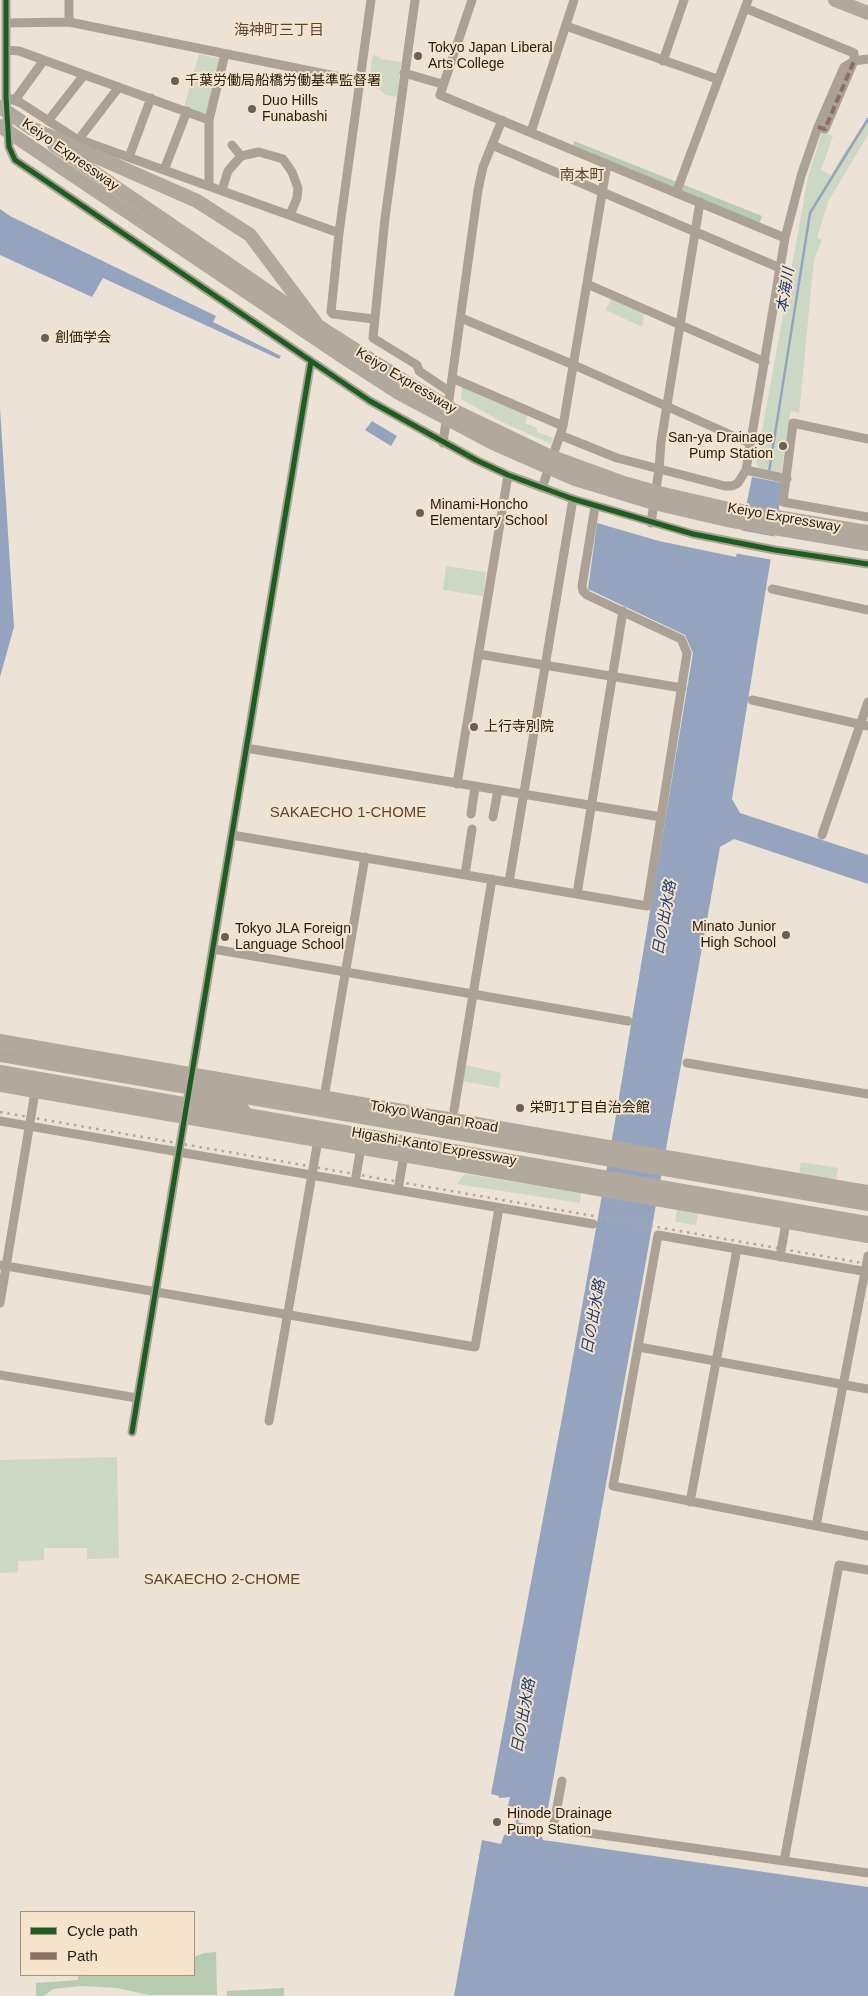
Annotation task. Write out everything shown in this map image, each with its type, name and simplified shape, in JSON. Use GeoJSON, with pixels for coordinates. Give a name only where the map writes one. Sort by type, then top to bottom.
{"type":"FeatureCollection","features":[{"type":"Feature","properties":{"kind":"highway"},"geometry":{"type":"LineString","coordinates":[[835,0],[868,13]]}},
{"type":"Feature","properties":{"kind":"highway","name":"Keiyo Expressway"},"geometry":{"type":"LineString","coordinates":[[7,101],[31,128],[318,326],[455,411],[498,433],[556,458],[624,483],[711,505],[868,532]]}},
{"type":"Feature","properties":{"kind":"highway","name":"Keiyo Expressway"},"geometry":{"type":"LineString","coordinates":[[0,126],[397,392],[493,443],[575,479],[654,503],[727,520],[868,544]]}},
{"type":"Feature","properties":{"kind":"highway"},"geometry":{"type":"LineString","coordinates":[[31,128],[197,201],[250,235],[318,326]]}},
{"type":"Feature","properties":{"kind":"highway","name":"Tokyo Wangan Road"},"geometry":{"type":"LineString","coordinates":[[0,1041],[868,1192]]}},
{"type":"Feature","properties":{"kind":"highway"},"geometry":{"type":"LineString","coordinates":[[51,1050],[62,1059],[87,1067],[89,1077],[93,1081],[169,1095],[176,1099],[184,1117]]}},
{"type":"Feature","properties":{"kind":"highway","name":"Higashi-Kanto Expressway"},"geometry":{"type":"LineString","coordinates":[[0,1055],[868,1204]]}},
{"type":"Feature","properties":{"kind":"highway","name":"Higashi-Kanto Expressway"},"geometry":{"type":"LineString","coordinates":[[0,1072],[868,1223]]}},
{"type":"Feature","properties":{"kind":"highway"},"geometry":{"type":"LineString","coordinates":[[191,1074],[194,1090],[198,1096],[239,1104],[250,1121],[297,1132],[300,1137]]}},
{"type":"Feature","properties":{"kind":"highway"},"geometry":{"type":"LineString","coordinates":[[0,1086],[404,1154],[868,1236]]}},
{"type":"Feature","properties":{"kind":"street"},"geometry":{"type":"LineString","coordinates":[[6,0],[9,148],[15,160],[370,401],[443,443],[508,475],[573,500],[650,523],[735,543],[868,564]]}},
{"type":"Feature","properties":{"kind":"street"},"geometry":{"type":"LineString","coordinates":[[69,0],[69,22]]}},
{"type":"Feature","properties":{"kind":"street"},"geometry":{"type":"LineString","coordinates":[[371,0],[339,233],[332,313],[374,319]]}},
{"type":"Feature","properties":{"kind":"street"},"geometry":{"type":"LineString","coordinates":[[414,0],[374,319],[374,340],[417,366],[419,371],[450,392]]}},
{"type":"Feature","properties":{"kind":"street"},"geometry":{"type":"LineString","coordinates":[[530,132],[574,0]]}},
{"type":"Feature","properties":{"kind":"street"},"geometry":{"type":"LineString","coordinates":[[663,61],[684,0]]}},
{"type":"Feature","properties":{"kind":"street"},"geometry":{"type":"LineString","coordinates":[[468,1],[440,95],[785,238]]}},
{"type":"Feature","properties":{"kind":"street"},"geometry":{"type":"LineString","coordinates":[[452,378],[617,458],[725,486],[738,483],[746,470],[749,443],[785,238],[801,176],[818,127],[825,129],[854,60],[854,54],[747,4],[717,79],[676,192]]}},
{"type":"Feature","properties":{"kind":"street"},"geometry":{"type":"LineString","coordinates":[[6,23],[69,22],[360,81]]}},
{"type":"Feature","properties":{"kind":"street"},"geometry":{"type":"LineString","coordinates":[[566,26],[717,79]]}},
{"type":"Feature","properties":{"kind":"street"},"geometry":{"type":"LineString","coordinates":[[6,50],[19,51],[209,120]]}},
{"type":"Feature","properties":{"kind":"street"},"geometry":{"type":"LineString","coordinates":[[210,186],[209,120],[225,54]]}},
{"type":"Feature","properties":{"kind":"street"},"geometry":{"type":"LineString","coordinates":[[854,60],[868,59]]}},
{"type":"Feature","properties":{"kind":"street"},"geometry":{"type":"LineString","coordinates":[[7,101],[44,60]]}},
{"type":"Feature","properties":{"kind":"street"},"geometry":{"type":"LineString","coordinates":[[404,73],[442,84]]}},
{"type":"Feature","properties":{"kind":"street"},"geometry":{"type":"LineString","coordinates":[[48,121],[84,74]]}},
{"type":"Feature","properties":{"kind":"street"},"geometry":{"type":"LineString","coordinates":[[79,139],[119,87]]}},
{"type":"Feature","properties":{"kind":"street"},"geometry":{"type":"LineString","coordinates":[[129,157],[151,98]]}},
{"type":"Feature","properties":{"kind":"street"},"geometry":{"type":"LineString","coordinates":[[7,101],[79,139],[339,233]]}},
{"type":"Feature","properties":{"kind":"street"},"geometry":{"type":"LineString","coordinates":[[164,170],[186,111]]}},
{"type":"Feature","properties":{"kind":"street"},"geometry":{"type":"LineString","coordinates":[[443,443],[478,190],[483,167],[502,120]]}},
{"type":"Feature","properties":{"kind":"street"},"geometry":{"type":"LineString","coordinates":[[232,145],[241,156]]}},
{"type":"Feature","properties":{"kind":"street"},"geometry":{"type":"LineString","coordinates":[[492,145],[780,268]]}},
{"type":"Feature","properties":{"kind":"street"},"geometry":{"type":"LineString","coordinates":[[222,190],[228,171],[241,156],[259,152],[283,159],[292,172],[298,188],[297,198],[290,215]]}},
{"type":"Feature","properties":{"kind":"street"},"geometry":{"type":"LineString","coordinates":[[542,488],[562,430],[607,164]]}},
{"type":"Feature","properties":{"kind":"street"},"geometry":{"type":"LineString","coordinates":[[650,523],[700,202]]}},
{"type":"Feature","properties":{"kind":"street"},"geometry":{"type":"LineString","coordinates":[[587,284],[764,362]]}},
{"type":"Feature","properties":{"kind":"street"},"geometry":{"type":"LineString","coordinates":[[461,318],[574,365],[749,443]]}},
{"type":"Feature","properties":{"kind":"street"},"geometry":{"type":"LineString","coordinates":[[132,1432],[311,362]]}},
{"type":"Feature","properties":{"kind":"street"},"geometry":{"type":"LineString","coordinates":[[868,439],[793,423],[783,502],[868,517]]}},
{"type":"Feature","properties":{"kind":"street"},"geometry":{"type":"LineString","coordinates":[[746,470],[787,479]]}},
{"type":"Feature","properties":{"kind":"street"},"geometry":{"type":"LineString","coordinates":[[457,784],[508,475]]}},
{"type":"Feature","properties":{"kind":"street"},"geometry":{"type":"LineString","coordinates":[[509,882],[573,500]]}},
{"type":"Feature","properties":{"kind":"street"},"geometry":{"type":"LineString","coordinates":[[232,835],[647,906],[687,653],[682,639],[583,591],[582,586],[595,506]]}},
{"type":"Feature","properties":{"kind":"street"},"geometry":{"type":"LineString","coordinates":[[772,589],[868,610]]}},
{"type":"Feature","properties":{"kind":"street"},"geometry":{"type":"LineString","coordinates":[[577,894],[622,610]]}},
{"type":"Feature","properties":{"kind":"street"},"geometry":{"type":"LineString","coordinates":[[478,654],[682,688]]}},
{"type":"Feature","properties":{"kind":"street"},"geometry":{"type":"LineString","coordinates":[[752,700],[864,725]]}},
{"type":"Feature","properties":{"kind":"street"},"geometry":{"type":"LineString","coordinates":[[822,835],[864,725],[868,702]]}},
{"type":"Feature","properties":{"kind":"street"},"geometry":{"type":"LineString","coordinates":[[246,748],[661,817]]}},
{"type":"Feature","properties":{"kind":"street"},"geometry":{"type":"LineString","coordinates":[[472,814],[475,787]]}},
{"type":"Feature","properties":{"kind":"street"},"geometry":{"type":"LineString","coordinates":[[493,817],[498,790]]}},
{"type":"Feature","properties":{"kind":"street"},"geometry":{"type":"LineString","coordinates":[[465,875],[472,829]]}},
{"type":"Feature","properties":{"kind":"street"},"geometry":{"type":"LineString","coordinates":[[324,1098],[365,858]]}},
{"type":"Feature","properties":{"kind":"street"},"geometry":{"type":"LineString","coordinates":[[454,1110],[492,879]]}},
{"type":"Feature","properties":{"kind":"street"},"geometry":{"type":"LineString","coordinates":[[212,949],[628,1021]]}},
{"type":"Feature","properties":{"kind":"street"},"geometry":{"type":"LineString","coordinates":[[688,1062],[868,1094]]}},
{"type":"Feature","properties":{"kind":"street"},"geometry":{"type":"LineString","coordinates":[[0,1303],[3,1266],[35,1092]]}},
{"type":"Feature","properties":{"kind":"street"},"geometry":{"type":"LineString","coordinates":[[0,1121],[593,1224]]}},
{"type":"Feature","properties":{"kind":"street"},"geometry":{"type":"LineString","coordinates":[[269,1422],[318,1140]]}},
{"type":"Feature","properties":{"kind":"street"},"geometry":{"type":"LineString","coordinates":[[355,1182],[361,1147]]}},
{"type":"Feature","properties":{"kind":"street"},"geometry":{"type":"LineString","coordinates":[[398,1190],[404,1154]]}},
{"type":"Feature","properties":{"kind":"street"},"geometry":{"type":"LineString","coordinates":[[3,1266],[475,1347],[499,1208]]}},
{"type":"Feature","properties":{"kind":"street"},"geometry":{"type":"LineString","coordinates":[[780,1257],[786,1222]]}},
{"type":"Feature","properties":{"kind":"street"},"geometry":{"type":"LineString","coordinates":[[867,1272],[658,1235],[613,1486],[868,1536]]}},
{"type":"Feature","properties":{"kind":"street"},"geometry":{"type":"LineString","coordinates":[[690,1502],[736,1249]]}},
{"type":"Feature","properties":{"kind":"street"},"geometry":{"type":"LineString","coordinates":[[816,1526],[867,1272],[868,1256]]}},
{"type":"Feature","properties":{"kind":"street"},"geometry":{"type":"LineString","coordinates":[[639,1347],[868,1390]]}},
{"type":"Feature","properties":{"kind":"street"},"geometry":{"type":"LineString","coordinates":[[0,1375],[137,1398]]}},
{"type":"Feature","properties":{"kind":"street"},"geometry":{"type":"LineString","coordinates":[[784,1861],[839,1565],[868,1570]]}},
{"type":"Feature","properties":{"kind":"street"},"geometry":{"type":"LineString","coordinates":[[562,1781],[553,1828],[868,1873]]}},
{"type":"Feature","properties":{"kind":"green space"},"geometry":{"type":"Polygon","coordinates":[[[199,54],[221,59],[207,115],[184,107],[199,54]]]}},
{"type":"Feature","properties":{"kind":"green space"},"geometry":{"type":"Polygon","coordinates":[[[373,55],[380,57],[380,59],[401,62],[397,97],[385,95],[379,89],[368,87],[373,55]]]}},
{"type":"Feature","properties":{"kind":"green space"},"geometry":{"type":"Polygon","coordinates":[[[868,120],[868,135],[828,202],[817,238],[822,240],[814,260],[799,413],[791,411],[781,474],[760,469],[756,464],[808,177],[822,132],[833,136],[821,170],[831,175],[845,151],[868,120]]]}},
{"type":"Feature","properties":{"kind":"green space"},"geometry":{"type":"Polygon","coordinates":[[[574,141],[762,216],[759,224],[573,145],[574,141]]]}},
{"type":"Feature","properties":{"kind":"green space"},"geometry":{"type":"Polygon","coordinates":[[[611,299],[644,314],[642,327],[606,310],[611,299]]]}},
{"type":"Feature","properties":{"kind":"green space"},"geometry":{"type":"Polygon","coordinates":[[[462,385],[528,413],[525,423],[537,428],[537,432],[553,438],[551,444],[500,421],[461,399],[462,385]]]}},
{"type":"Feature","properties":{"kind":"green space"},"geometry":{"type":"Polygon","coordinates":[[[446,566],[486,572],[483,596],[443,590],[446,566]]]}},
{"type":"Feature","properties":{"kind":"green space"},"geometry":{"type":"Polygon","coordinates":[[[466,1065],[501,1073],[499,1088],[462,1081],[466,1065]]]}},
{"type":"Feature","properties":{"kind":"green space"},"geometry":{"type":"Polygon","coordinates":[[[801,1162],[838,1168],[836,1180],[799,1173],[801,1162]]]}},
{"type":"Feature","properties":{"kind":"green space"},"geometry":{"type":"Polygon","coordinates":[[[465,1174],[581,1193],[580,1203],[457,1184],[465,1174]]]}},
{"type":"Feature","properties":{"kind":"green space"},"geometry":{"type":"Polygon","coordinates":[[[677,1209],[698,1213],[696,1225],[675,1222],[677,1209]]]}},
{"type":"Feature","properties":{"kind":"green space"},"geometry":{"type":"Polygon","coordinates":[[[117,1457],[119,1558],[87,1559],[87,1548],[44,1548],[44,1560],[18,1561],[18,1572],[0,1573],[0,1460],[117,1457]]]}},
{"type":"Feature","properties":{"kind":"green space"},"geometry":{"type":"Polygon","coordinates":[[[216,1952],[217,1995],[149,1995],[117,1988],[81,1986],[53,1989],[44,1996],[36,1996],[36,1983],[78,1980],[78,1976],[195,1976],[195,1957],[204,1953],[216,1952]]]}},
{"type":"Feature","properties":{"kind":"green space"},"geometry":{"type":"Polygon","coordinates":[[[284,1988],[284,1996],[227,1996],[227,1991],[284,1988]]]}},
{"type":"Feature","properties":{"kind":"water"},"geometry":{"type":"Polygon","coordinates":[[[0,209],[10,216],[216,316],[213,322],[281,356],[279,359],[103,278],[92,297],[0,255],[0,209]]]}},
{"type":"Feature","properties":{"kind":"water"},"geometry":{"type":"Polygon","coordinates":[[[0,408],[14,627],[0,677],[0,408]]]}},
{"type":"Feature","properties":{"kind":"water"},"geometry":{"type":"Polygon","coordinates":[[[372,421],[397,436],[391,446],[365,430],[372,421]]]}},
{"type":"Feature","properties":{"kind":"water"},"geometry":{"type":"Polygon","coordinates":[[[752,477],[783,483],[732,799],[740,813],[868,855],[868,884],[734,839],[720,847],[547,1814],[508,1806],[510,1797],[499,1798],[499,1796],[491,1794],[562,1418],[612,1139],[693,653],[685,635],[588,589],[597,523],[659,541],[736,557],[752,477]]]}},
{"type":"Feature","properties":{"kind":"water"},"geometry":{"type":"Polygon","coordinates":[[[516,1822],[527,1824],[526,1834],[529,1837],[531,1835],[542,1837],[543,1840],[868,1887],[868,1996],[454,1996],[482,1840],[501,1844],[504,1835],[513,1832],[516,1822]]]}},
{"type":"Feature","properties":{"kind":"pier"},"geometry":{"type":"Polygon","coordinates":[[[739,530],[777,537],[773,560],[734,553],[739,530]]]}},
{"type":"Feature","properties":{"kind":"waterway","name":"本海川"},"geometry":{"type":"LineString","coordinates":[[769,472],[810,213],[868,119]]}},
{"type":"Feature","properties":{"kind":"waterway","name":"日の出水路"},"geometry":{"type":"LineString","coordinates":[[517,1822],[519,1806]]}},
{"type":"Feature","properties":{"kind":"railway"},"geometry":{"type":"LineString","coordinates":[[0,1112],[868,1264]]}},
{"type":"Feature","properties":{"kind":"marked path"},"geometry":{"type":"LineString","coordinates":[[818,127],[825,129],[854,61]]}},
{"type":"Feature","properties":{"kind":"cycle path"},"geometry":{"type":"LineString","coordinates":[[6,0],[6,97],[9,147],[15,160],[370,401],[476,460],[508,475],[573,499],[693,534],[775,550],[868,564]]}},
{"type":"Feature","properties":{"kind":"cycle path"},"geometry":{"type":"LineString","coordinates":[[132,1432],[311,361]]}},
{"type":"Feature","properties":{"kind":"place","name":"Tokyo Japan Liberal Arts College"},"geometry":{"type":"Point","coordinates":[418,56]}},
{"type":"Feature","properties":{"kind":"place","name":"千葉労働局船橋労働基準監督署"},"geometry":{"type":"Point","coordinates":[175,81]}},
{"type":"Feature","properties":{"kind":"place","name":"Duo Hills Funabashi"},"geometry":{"type":"Point","coordinates":[252,109]}},
{"type":"Feature","properties":{"kind":"place","name":"創価学会"},"geometry":{"type":"Point","coordinates":[45,338]}},
{"type":"Feature","properties":{"kind":"place","name":"San-ya Drainage Pump Station"},"geometry":{"type":"Point","coordinates":[783,446]}},
{"type":"Feature","properties":{"kind":"place","name":"Minami-Honcho Elementary School"},"geometry":{"type":"Point","coordinates":[420,513]}},
{"type":"Feature","properties":{"kind":"place","name":"上行寺別院"},"geometry":{"type":"Point","coordinates":[474,727]}},
{"type":"Feature","properties":{"kind":"place","name":"Minato Junior High School"},"geometry":{"type":"Point","coordinates":[786,935]}},
{"type":"Feature","properties":{"kind":"place","name":"Tokyo JLA Foreign Language School"},"geometry":{"type":"Point","coordinates":[225,937]}},
{"type":"Feature","properties":{"kind":"place","name":"栄町1丁目自治会館"},"geometry":{"type":"Point","coordinates":[520,1108]}},
{"type":"Feature","properties":{"kind":"place","name":"Hinode Drainage Pump Station"},"geometry":{"type":"Point","coordinates":[497,1822]}},
{"type":"Feature","properties":{"kind":"district","name":"海神町三丁目"},"geometry":{"type":"Point","coordinates":[279,31]}},
{"type":"Feature","properties":{"kind":"district","name":"南本町"},"geometry":{"type":"Point","coordinates":[582,176]}},
{"type":"Feature","properties":{"kind":"district","name":"SAKAECHO 1-CHOME"},"geometry":{"type":"Point","coordinates":[348,813]}},
{"type":"Feature","properties":{"kind":"district","name":"SAKAECHO 2-CHOME"},"geometry":{"type":"Point","coordinates":[222,1580]}}]}
